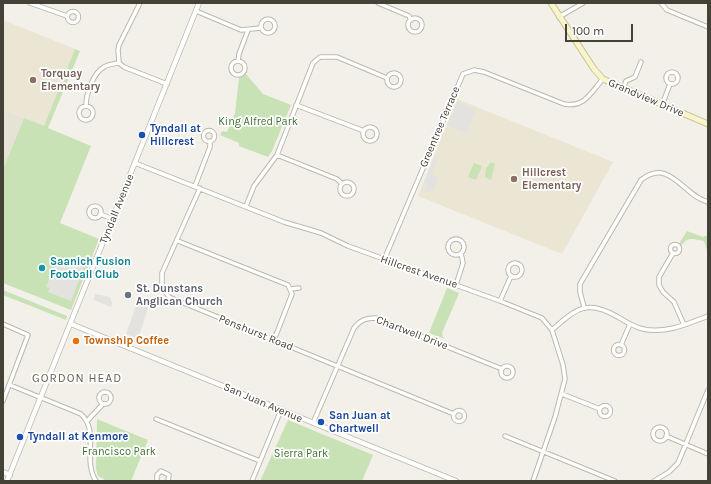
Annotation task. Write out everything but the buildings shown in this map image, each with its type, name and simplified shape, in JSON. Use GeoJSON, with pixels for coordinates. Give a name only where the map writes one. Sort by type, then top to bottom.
{"type":"FeatureCollection","features":[{"type":"Feature","properties":{"kind":"main road","name":"Grandview Drive"},"geometry":{"type":"LineString","coordinates":[[551,3],[559,18],[594,69],[603,79],[622,89],[708,124]]}},
{"type":"Feature","properties":{"kind":"street"},"geometry":{"type":"LineString","coordinates":[[30,3],[67,16]]}},
{"type":"Feature","properties":{"kind":"street"},"geometry":{"type":"LineString","coordinates":[[140,3],[119,45],[119,63],[124,67],[167,84]]}},
{"type":"Feature","properties":{"kind":"street","name":"Tyndall Avenue"},"geometry":{"type":"LineString","coordinates":[[7,481],[199,3]]}},
{"type":"Feature","properties":{"kind":"street"},"geometry":{"type":"LineString","coordinates":[[378,3],[409,16],[411,20]]}},
{"type":"Feature","properties":{"kind":"street"},"geometry":{"type":"LineString","coordinates":[[559,18],[584,3]]}},
{"type":"Feature","properties":{"kind":"street"},"geometry":{"type":"LineString","coordinates":[[660,3],[667,10],[708,27]]}},
{"type":"Feature","properties":{"kind":"street"},"geometry":{"type":"LineString","coordinates":[[196,12],[241,30],[262,28]]}},
{"type":"Feature","properties":{"kind":"street"},"geometry":{"type":"LineString","coordinates":[[238,61],[238,54],[248,30]]}},
{"type":"Feature","properties":{"kind":"street"},"geometry":{"type":"LineString","coordinates":[[246,206],[254,186],[277,155],[313,63],[320,57],[337,57],[387,78]]}},
{"type":"Feature","properties":{"kind":"street"},"geometry":{"type":"LineString","coordinates":[[622,89],[626,81],[635,77],[641,62]]}},
{"type":"Feature","properties":{"kind":"street"},"geometry":{"type":"LineString","coordinates":[[86,106],[86,100],[99,70],[108,65],[119,63]]}},
{"type":"Feature","properties":{"kind":"street","name":"Greentree Terrace"},"geometry":{"type":"LineString","coordinates":[[384,260],[464,74],[479,70],[564,104],[573,106],[582,103],[603,79]]}},
{"type":"Feature","properties":{"kind":"street"},"geometry":{"type":"LineString","coordinates":[[662,105],[670,84]]}},
{"type":"Feature","properties":{"kind":"street"},"geometry":{"type":"LineString","coordinates":[[296,105],[364,131]]}},
{"type":"Feature","properties":{"kind":"street"},"geometry":{"type":"LineString","coordinates":[[194,186],[210,147],[210,141]]}},
{"type":"Feature","properties":{"kind":"street"},"geometry":{"type":"LineString","coordinates":[[277,155],[337,180],[342,184]]}},
{"type":"Feature","properties":{"kind":"street","name":"Hillcrest Avenue"},"geometry":{"type":"LineString","coordinates":[[135,163],[284,222],[321,232],[340,243],[500,301],[542,318],[552,330],[563,365],[564,379],[562,394],[544,452],[533,481]]}},
{"type":"Feature","properties":{"kind":"street"},"geometry":{"type":"LineString","coordinates":[[584,307],[580,292],[580,284],[641,180],[651,174],[658,173],[670,175],[695,197],[708,202]]}},
{"type":"Feature","properties":{"kind":"street","name":"Penshurst Road"},"geometry":{"type":"LineString","coordinates":[[200,188],[178,241],[171,251],[161,277],[162,287],[167,295],[174,300],[454,414]]}},
{"type":"Feature","properties":{"kind":"street"},"geometry":{"type":"LineString","coordinates":[[100,214],[113,219]]}},
{"type":"Feature","properties":{"kind":"street"},"geometry":{"type":"LineString","coordinates":[[456,285],[463,263],[461,254],[464,247],[462,242],[456,240],[451,241],[449,246],[451,253],[456,255],[461,254]]}},
{"type":"Feature","properties":{"kind":"street"},"geometry":{"type":"LineString","coordinates":[[178,241],[288,285],[292,294],[274,340]]}},
{"type":"Feature","properties":{"kind":"street"},"geometry":{"type":"LineString","coordinates":[[673,253],[659,277],[659,285],[663,292],[674,302],[684,325]]}},
{"type":"Feature","properties":{"kind":"street"},"geometry":{"type":"LineString","coordinates":[[512,263],[519,264],[522,267],[521,274],[518,277],[511,276],[508,272],[508,267],[512,263]]}},
{"type":"Feature","properties":{"kind":"street"},"geometry":{"type":"LineString","coordinates":[[500,301],[511,276]]}},
{"type":"Feature","properties":{"kind":"street"},"geometry":{"type":"LineString","coordinates":[[291,289],[299,288]]}},
{"type":"Feature","properties":{"kind":"street"},"geometry":{"type":"LineString","coordinates":[[552,330],[576,310],[584,307],[595,307],[605,310],[630,324],[643,329],[658,331],[684,325],[708,316]]}},
{"type":"Feature","properties":{"kind":"street","name":"Chartwell Drive"},"geometry":{"type":"LineString","coordinates":[[313,423],[354,328],[358,323],[368,318],[376,318],[502,369]]}},
{"type":"Feature","properties":{"kind":"street"},"geometry":{"type":"LineString","coordinates":[[3,324],[28,335],[3,401]]}},
{"type":"Feature","properties":{"kind":"street","name":"San Juan Avenue"},"geometry":{"type":"LineString","coordinates":[[71,324],[456,481]]}},
{"type":"Feature","properties":{"kind":"street"},"geometry":{"type":"LineString","coordinates":[[622,345],[630,324]]}},
{"type":"Feature","properties":{"kind":"street"},"geometry":{"type":"LineString","coordinates":[[10,385],[81,414],[88,420],[90,429],[91,474],[96,481]]}},
{"type":"Feature","properties":{"kind":"street"},"geometry":{"type":"LineString","coordinates":[[657,480],[678,463],[708,390]]}},
{"type":"Feature","properties":{"kind":"street"},"geometry":{"type":"LineString","coordinates":[[562,394],[600,409]]}},
{"type":"Feature","properties":{"kind":"street"},"geometry":{"type":"LineString","coordinates":[[88,420],[103,404]]}},
{"type":"Feature","properties":{"kind":"street"},"geometry":{"type":"LineString","coordinates":[[252,481],[281,410]]}},
{"type":"Feature","properties":{"kind":"street"},"geometry":{"type":"LineString","coordinates":[[156,418],[260,460]]}},
{"type":"Feature","properties":{"kind":"street"},"geometry":{"type":"LineString","coordinates":[[505,436],[615,481]]}},
{"type":"Feature","properties":{"kind":"street"},"geometry":{"type":"LineString","coordinates":[[666,436],[708,454]]}},
{"type":"Feature","properties":{"kind":"street"},"geometry":{"type":"LineString","coordinates":[[157,481],[157,475],[164,471],[169,475],[168,481]]}},
{"type":"Feature","properties":{"kind":"street"},"geometry":{"type":"LineString","coordinates":[[3,472],[10,475]]}},
{"type":"Feature","properties":{"kind":"shaded area","name":"Torquay Elementary"},"geometry":{"type":"Polygon","coordinates":[[[3,20],[75,49],[44,127],[3,110],[3,20]]]}},
{"type":"Feature","properties":{"kind":"shaded area","name":"Hillcrest Elementary"},"geometry":{"type":"Polygon","coordinates":[[[457,99],[613,162],[562,254],[418,196],[457,99]]]}},
{"type":"Feature","properties":{"kind":"shaded area"},"geometry":{"type":"Polygon","coordinates":[[[457,102],[476,110],[467,133],[447,125],[457,102]]]}},
{"type":"Feature","properties":{"kind":"shaded area"},"geometry":{"type":"Polygon","coordinates":[[[3,110],[24,118],[3,169],[3,110]]]}},
{"type":"Feature","properties":{"kind":"shaded area"},"geometry":{"type":"Polygon","coordinates":[[[435,155],[438,158],[431,175],[439,177],[433,191],[423,192],[427,185],[424,182],[435,155]]]}},
{"type":"Feature","properties":{"kind":"shaded area"},"geometry":{"type":"Polygon","coordinates":[[[58,257],[84,267],[71,301],[48,292],[50,288],[46,287],[58,257]]]}},
{"type":"Feature","properties":{"kind":"shaded area"},"geometry":{"type":"Polygon","coordinates":[[[95,294],[110,297],[112,303],[111,307],[94,300],[95,294]]]}},
{"type":"Feature","properties":{"kind":"shaded area"},"geometry":{"type":"Polygon","coordinates":[[[141,301],[149,305],[138,339],[126,334],[137,303],[141,301]]]}},
{"type":"Feature","properties":{"kind":"green space"},"geometry":{"type":"Polygon","coordinates":[[[75,49],[80,51],[48,128],[91,146],[60,223],[99,239],[71,310],[3,283],[3,169],[24,118],[44,126],[75,49]]]}},
{"type":"Feature","properties":{"kind":"green space","name":"King Alfred Park"},"geometry":{"type":"Polygon","coordinates":[[[246,74],[263,94],[291,105],[272,151],[268,157],[239,146],[239,143],[220,135],[222,131],[227,132],[235,113],[239,78],[246,74]]]}},
{"type":"Feature","properties":{"kind":"green space"},"geometry":{"type":"Polygon","coordinates":[[[491,162],[495,164],[491,180],[485,177],[486,168],[491,162]]]}},
{"type":"Feature","properties":{"kind":"green space"},"geometry":{"type":"Polygon","coordinates":[[[474,163],[482,166],[476,180],[468,177],[474,163]]]}},
{"type":"Feature","properties":{"kind":"green space"},"geometry":{"type":"Polygon","coordinates":[[[687,231],[703,237],[708,235],[708,253],[704,241],[688,239],[681,246],[679,244],[687,231]]]}},
{"type":"Feature","properties":{"kind":"green space"},"geometry":{"type":"Polygon","coordinates":[[[447,288],[459,293],[442,333],[445,339],[429,333],[447,288]]]}},
{"type":"Feature","properties":{"kind":"green space"},"geometry":{"type":"Polygon","coordinates":[[[3,290],[67,316],[66,320],[3,295],[3,290]]]}},
{"type":"Feature","properties":{"kind":"green space","name":"Francisco Park"},"geometry":{"type":"Polygon","coordinates":[[[97,419],[148,440],[131,481],[107,481],[98,476],[96,469],[97,419]]]}},
{"type":"Feature","properties":{"kind":"green space","name":"Sierra Park"},"geometry":{"type":"Polygon","coordinates":[[[288,420],[373,455],[362,481],[260,481],[288,420]]]}},
{"type":"Feature","properties":{"kind":"place","name":"Torquay Elementary"},"geometry":{"type":"Point","coordinates":[33,80]}},
{"type":"Feature","properties":{"kind":"place","name":"Tyndall at Hillcrest"},"geometry":{"type":"Point","coordinates":[142,135]}},
{"type":"Feature","properties":{"kind":"place","name":"Hillcrest Elementary"},"geometry":{"type":"Point","coordinates":[514,179]}},
{"type":"Feature","properties":{"kind":"place","name":"Saanich Fusion Football Club"},"geometry":{"type":"Point","coordinates":[42,268]}},
{"type":"Feature","properties":{"kind":"place","name":"St. Dunstans Anglican Church"},"geometry":{"type":"Point","coordinates":[128,295]}},
{"type":"Feature","properties":{"kind":"place","name":"Township Coffee"},"geometry":{"type":"Point","coordinates":[76,341]}},
{"type":"Feature","properties":{"kind":"place","name":"San Juan at Chartwell"},"geometry":{"type":"Point","coordinates":[321,422]}},
{"type":"Feature","properties":{"kind":"place","name":"Tyndall at Kenmore"},"geometry":{"type":"Point","coordinates":[20,437]}},
{"type":"Feature","properties":{"kind":"district","name":"GORDON HEAD"},"geometry":{"type":"Point","coordinates":[77,379]}}]}
